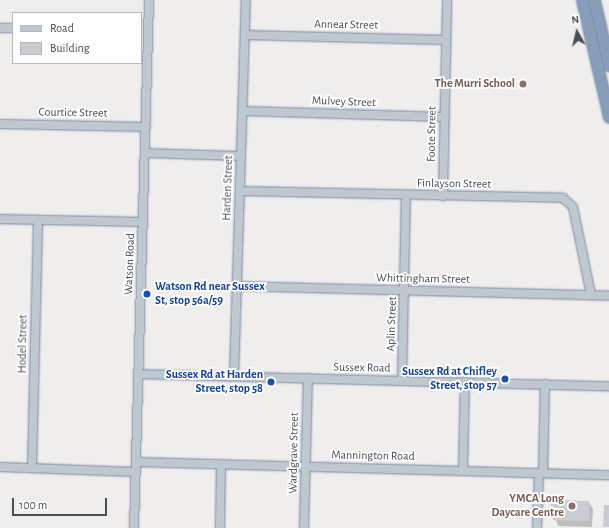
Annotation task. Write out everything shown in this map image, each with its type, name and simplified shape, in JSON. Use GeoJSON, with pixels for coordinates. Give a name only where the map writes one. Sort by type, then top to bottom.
{"type":"FeatureCollection","features":[{"type":"Feature","properties":{"kind":"highway"},"geometry":{"type":"LineString","coordinates":[[582,0],[609,117]]}},
{"type":"Feature","properties":{"kind":"highway"},"geometry":{"type":"LineString","coordinates":[[594,0],[609,65]]}},
{"type":"Feature","properties":{"kind":"street","name":"Watson Road"},"geometry":{"type":"LineString","coordinates":[[134,528],[146,127],[144,31],[149,0]]}},
{"type":"Feature","properties":{"kind":"street","name":"Harden Street"},"geometry":{"type":"LineString","coordinates":[[234,376],[246,0]]}},
{"type":"Feature","properties":{"kind":"street","name":"Foote Street"},"geometry":{"type":"LineString","coordinates":[[443,196],[447,0]]}},
{"type":"Feature","properties":{"kind":"street"},"geometry":{"type":"LineString","coordinates":[[0,28],[12,28]]}},
{"type":"Feature","properties":{"kind":"street","name":"Annear Street"},"geometry":{"type":"LineString","coordinates":[[245,34],[446,40]]}},
{"type":"Feature","properties":{"kind":"street","name":"Mulvey Street"},"geometry":{"type":"LineString","coordinates":[[243,111],[445,117]]}},
{"type":"Feature","properties":{"kind":"street","name":"Courtice Street"},"geometry":{"type":"LineString","coordinates":[[0,124],[146,127]]}},
{"type":"Feature","properties":{"kind":"street"},"geometry":{"type":"LineString","coordinates":[[145,153],[241,156]]}},
{"type":"Feature","properties":{"kind":"street","name":"Finlayson Street"},"geometry":{"type":"LineString","coordinates":[[240,191],[563,198],[569,201],[573,207],[591,295]]}},
{"type":"Feature","properties":{"kind":"street","name":"Aplin Street"},"geometry":{"type":"LineString","coordinates":[[402,381],[406,195]]}},
{"type":"Feature","properties":{"kind":"street"},"geometry":{"type":"LineString","coordinates":[[0,219],[143,222]]}},
{"type":"Feature","properties":{"kind":"street","name":"Hodel Street"},"geometry":{"type":"LineString","coordinates":[[32,468],[38,220]]}},
{"type":"Feature","properties":{"kind":"street","name":"Whittingham Street"},"geometry":{"type":"LineString","coordinates":[[237,286],[609,296]]}},
{"type":"Feature","properties":{"kind":"street","name":"Sussex Road"},"geometry":{"type":"LineString","coordinates":[[139,374],[609,386]]}},
{"type":"Feature","properties":{"kind":"street","name":"Wardgrave Street"},"geometry":{"type":"LineString","coordinates":[[304,528],[308,378]]}},
{"type":"Feature","properties":{"kind":"street"},"geometry":{"type":"LineString","coordinates":[[463,470],[465,382]]}},
{"type":"Feature","properties":{"kind":"street"},"geometry":{"type":"LineString","coordinates":[[537,528],[545,384]]}},
{"type":"Feature","properties":{"kind":"street","name":"Mannington Road"},"geometry":{"type":"LineString","coordinates":[[136,462],[609,475]]}},
{"type":"Feature","properties":{"kind":"street"},"geometry":{"type":"LineString","coordinates":[[220,528],[221,464]]}},
{"type":"Feature","properties":{"kind":"street"},"geometry":{"type":"LineString","coordinates":[[0,468],[136,472]]}},
{"type":"Feature","properties":{"kind":"building"},"geometry":{"type":"Polygon","coordinates":[[[564,500],[589,501],[589,521],[553,520],[550,502],[564,503],[564,500]]]}},
{"type":"Feature","properties":{"kind":"building"},"geometry":{"type":"Polygon","coordinates":[[[604,505],[609,505],[609,527],[603,527],[604,505]]]}},
{"type":"Feature","properties":{"kind":"place","name":"The Murri School"},"geometry":{"type":"Point","coordinates":[523,84]}},
{"type":"Feature","properties":{"kind":"place","name":"Watson Rd near Sussex St, stop 56a/59"},"geometry":{"type":"Point","coordinates":[147,294]}},
{"type":"Feature","properties":{"kind":"place","name":"Sussex Rd at Chifley Street, stop 57"},"geometry":{"type":"Point","coordinates":[505,379]}},
{"type":"Feature","properties":{"kind":"place","name":"Sussex Rd at Harden Street, stop 58"},"geometry":{"type":"Point","coordinates":[271,382]}},
{"type":"Feature","properties":{"kind":"place","name":"YMCA Long Daycare Centre"},"geometry":{"type":"Point","coordinates":[572,506]}}]}
